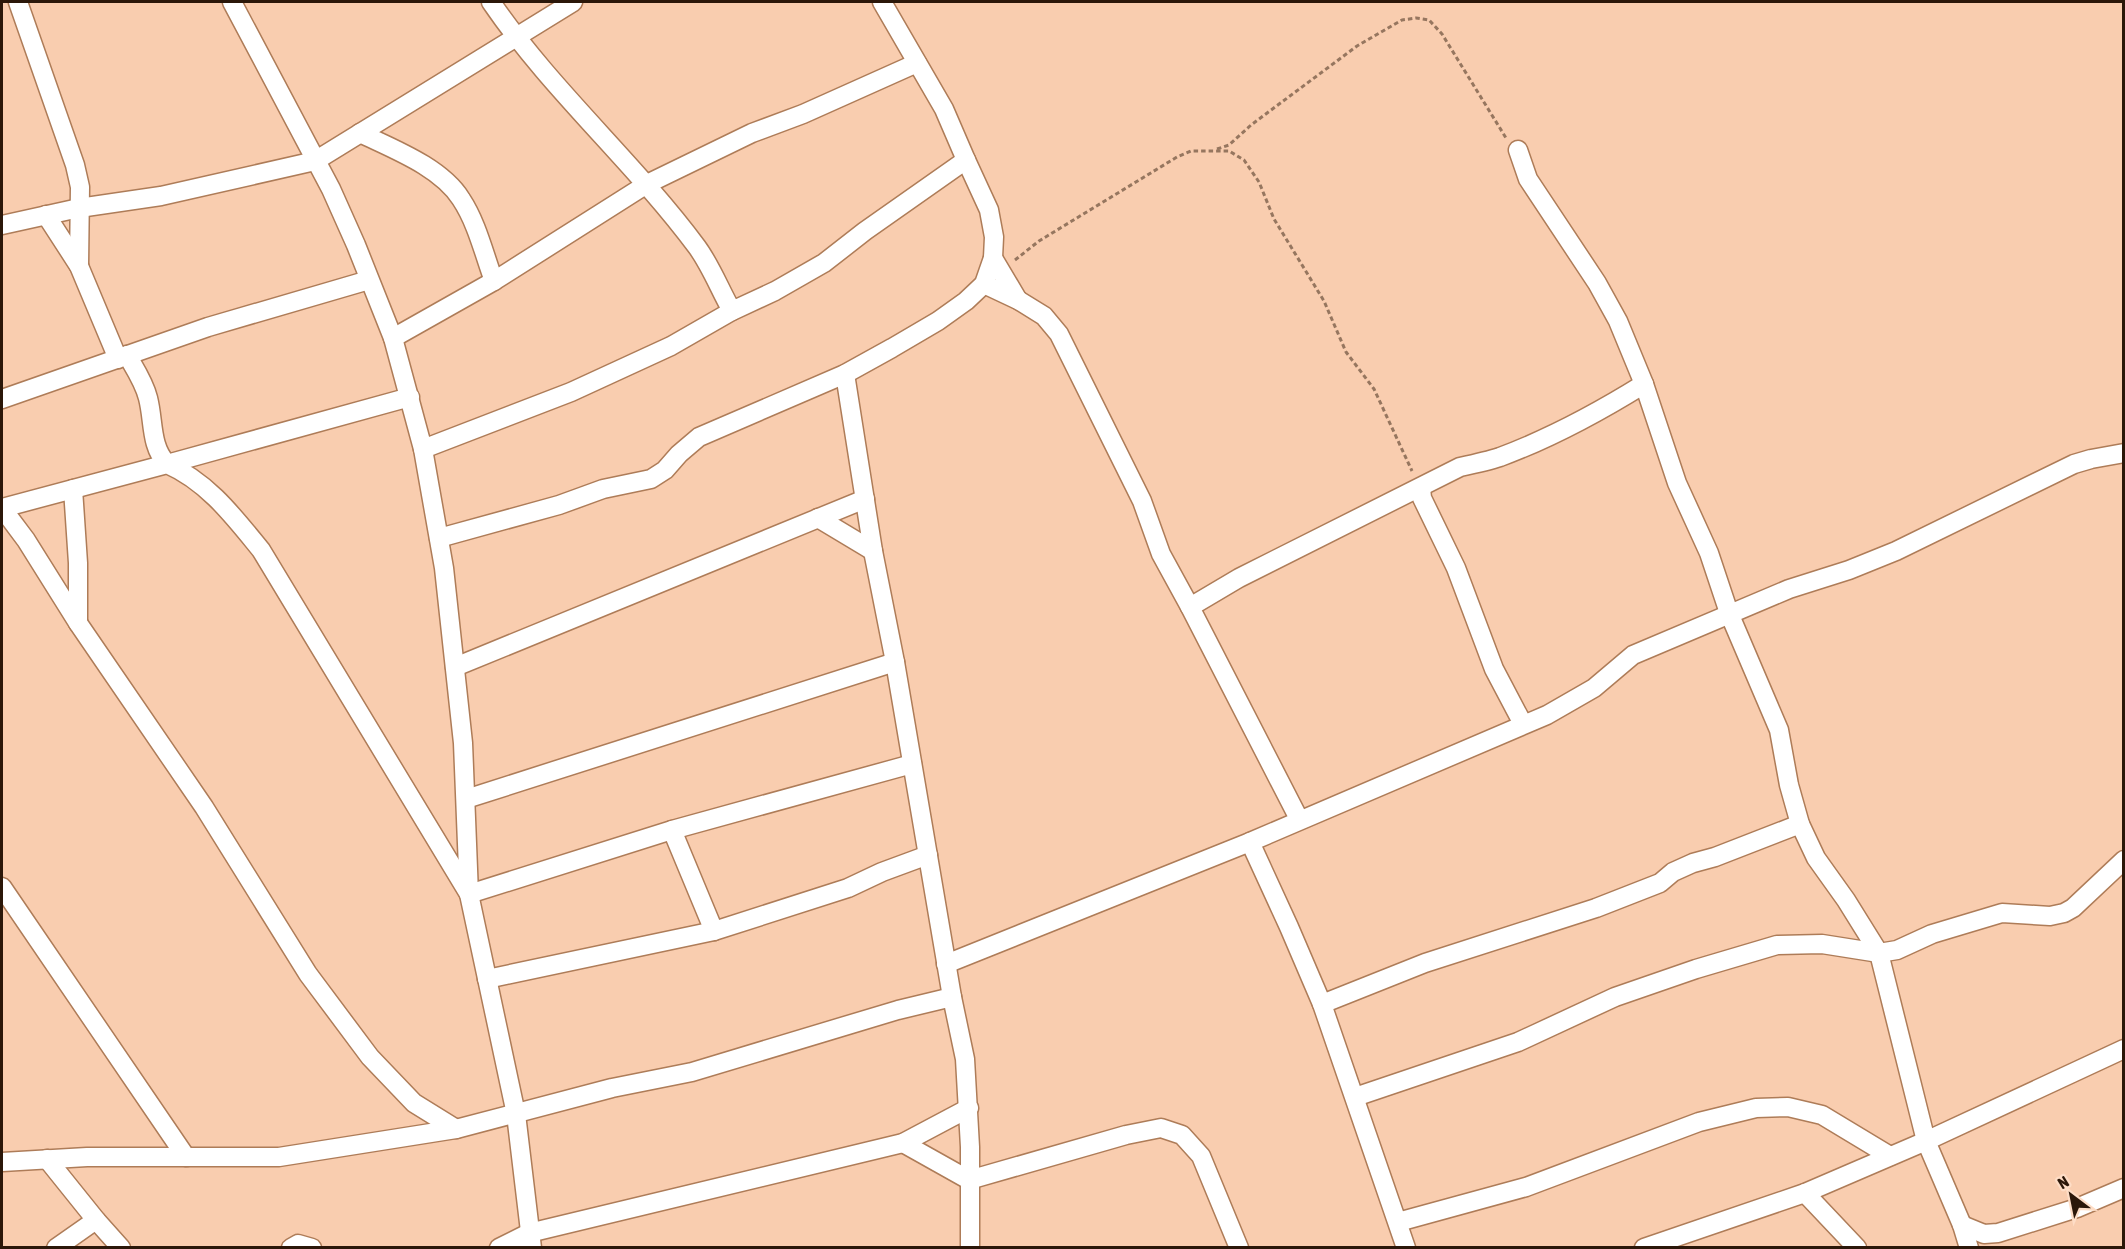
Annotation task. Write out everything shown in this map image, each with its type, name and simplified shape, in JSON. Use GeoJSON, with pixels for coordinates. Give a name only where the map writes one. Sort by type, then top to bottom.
{"type":"FeatureCollection","features":[{"type":"Feature","properties":{"kind":"street"},"geometry":{"type":"LineString","coordinates":[[2,7],[9,2]]}},
{"type":"Feature","properties":{"kind":"street"},"geometry":{"type":"LineString","coordinates":[[18,2],[75,165],[80,187],[79,266]]}},
{"type":"Feature","properties":{"kind":"street"},"geometry":{"type":"LineString","coordinates":[[232,2],[356,245],[393,338],[423,449],[444,568],[463,743],[469,894],[516,1114],[531,1240]]}},
{"type":"Feature","properties":{"kind":"street"},"geometry":{"type":"LineString","coordinates":[[491,2],[515,37],[578,111],[647,184],[698,249],[732,311]]}},
{"type":"Feature","properties":{"kind":"street"},"geometry":{"type":"LineString","coordinates":[[2,225],[79,208],[161,196],[315,161],[573,2]]}},
{"type":"Feature","properties":{"kind":"street"},"geometry":{"type":"LineString","coordinates":[[882,2],[944,109],[989,210],[997,265],[1018,300]]}},
{"type":"Feature","properties":{"kind":"street"},"geometry":{"type":"LineString","coordinates":[[393,338],[494,281],[647,184],[752,133],[803,114],[917,63]]}},
{"type":"Feature","properties":{"kind":"street"},"geometry":{"type":"LineString","coordinates":[[360,133],[417,161],[446,182],[461,198],[475,228],[494,281]]}},
{"type":"Feature","properties":{"kind":"street"},"geometry":{"type":"LineString","coordinates":[[1518,150],[1528,179],[1597,283],[1618,321],[1644,384],[1677,483],[1709,553],[1729,613],[1779,730],[1789,785],[1800,824],[1816,858],[1879,953],[1926,1140],[1962,1225],[1969,1248]]}},
{"type":"Feature","properties":{"kind":"street"},"geometry":{"type":"LineString","coordinates":[[423,449],[571,392],[671,346],[732,311],[775,291],[824,263],[865,231],[966,160]]}},
{"type":"Feature","properties":{"kind":"street"},"geometry":{"type":"LineString","coordinates":[[46,215],[79,266],[123,357],[140,377],[148,397],[155,447],[159,455],[167,464],[198,481],[230,512],[261,550],[469,894]]}},
{"type":"Feature","properties":{"kind":"street"},"geometry":{"type":"LineString","coordinates":[[439,538],[559,505],[603,489],[651,479],[665,470],[699,437],[845,374],[938,321],[966,301],[984,284],[997,265]]}},
{"type":"Feature","properties":{"kind":"street"},"geometry":{"type":"LineString","coordinates":[[2,399],[208,327],[369,280]]}},
{"type":"Feature","properties":{"kind":"street"},"geometry":{"type":"LineString","coordinates":[[984,284],[1018,300],[1044,316],[1059,334],[1142,501],[1161,554],[1299,819]]}},
{"type":"Feature","properties":{"kind":"street"},"geometry":{"type":"LineString","coordinates":[[845,374],[873,551],[895,662],[952,997],[966,1059],[969,1108],[970,1248]]}},
{"type":"Feature","properties":{"kind":"street"},"geometry":{"type":"LineString","coordinates":[[1190,607],[1239,578],[1460,467],[1499,457],[1561,430],[1604,409],[1644,384]]}},
{"type":"Feature","properties":{"kind":"street"},"geometry":{"type":"LineString","coordinates":[[410,397],[2,508],[26,540],[78,622],[204,807],[308,974],[370,1057],[414,1103],[456,1129]]}},
{"type":"Feature","properties":{"kind":"street"},"geometry":{"type":"LineString","coordinates":[[946,964],[1393,782],[1547,715],[1594,688],[1633,655],[1789,589],[1849,570],[1896,551],[2074,464],[2124,453]]}},
{"type":"Feature","properties":{"kind":"street"},"geometry":{"type":"LineString","coordinates":[[1421,488],[1422,498],[1456,568],[1494,669],[1523,724]]}},
{"type":"Feature","properties":{"kind":"street"},"geometry":{"type":"LineString","coordinates":[[73,489],[78,563],[78,622]]}},
{"type":"Feature","properties":{"kind":"street"},"geometry":{"type":"LineString","coordinates":[[454,668],[866,500]]}},
{"type":"Feature","properties":{"kind":"street"},"geometry":{"type":"LineString","coordinates":[[818,518],[873,551]]}},
{"type":"Feature","properties":{"kind":"street"},"geometry":{"type":"LineString","coordinates":[[466,799],[895,662]]}},
{"type":"Feature","properties":{"kind":"street"},"geometry":{"type":"LineString","coordinates":[[469,894],[672,830],[912,764]]}},
{"type":"Feature","properties":{"kind":"street"},"geometry":{"type":"LineString","coordinates":[[1322,1004],[1425,963],[1596,908],[1660,883],[1673,872],[1693,863],[1715,857],[1800,824]]}},
{"type":"Feature","properties":{"kind":"street"},"geometry":{"type":"LineString","coordinates":[[672,830],[714,931]]}},
{"type":"Feature","properties":{"kind":"street"},"geometry":{"type":"LineString","coordinates":[[1250,842],[1322,1004],[1406,1248]]}},
{"type":"Feature","properties":{"kind":"street"},"geometry":{"type":"LineString","coordinates":[[487,979],[714,931],[848,888],[882,872],[928,855]]}},
{"type":"Feature","properties":{"kind":"street"},"geometry":{"type":"LineString","coordinates":[[1355,1097],[1518,1042],[1615,997],[1696,969],[1777,945],[1822,944],[1879,953],[1897,950],[1932,934],[2002,913],[2050,916],[2064,913],[2073,908],[2124,860]]}},
{"type":"Feature","properties":{"kind":"street"},"geometry":{"type":"LineString","coordinates":[[2,887],[186,1157]]}},
{"type":"Feature","properties":{"kind":"street"},"geometry":{"type":"LineString","coordinates":[[2,1162],[87,1156],[279,1157],[456,1129],[612,1088],[692,1072],[897,1010],[952,997]]}},
{"type":"Feature","properties":{"kind":"street"},"geometry":{"type":"LineString","coordinates":[[1644,1248],[1805,1193],[2124,1049]]}},
{"type":"Feature","properties":{"kind":"street"},"geometry":{"type":"LineString","coordinates":[[1398,1222],[1526,1186],[1699,1122],[1756,1108],[1788,1107],[1822,1115],[1890,1156]]}},
{"type":"Feature","properties":{"kind":"street"},"geometry":{"type":"LineString","coordinates":[[499,1248],[903,1143],[969,1108]]}},
{"type":"Feature","properties":{"kind":"street"},"geometry":{"type":"LineString","coordinates":[[903,1143],[969,1180],[1126,1135],[1161,1128],[1182,1136],[1201,1156],[1239,1248]]}},
{"type":"Feature","properties":{"kind":"street"},"geometry":{"type":"LineString","coordinates":[[47,1159],[96,1220],[122,1248]]}},
{"type":"Feature","properties":{"kind":"street"},"geometry":{"type":"LineString","coordinates":[[1962,1225],[1984,1233],[1998,1233],[2077,1208],[2124,1188]]}},
{"type":"Feature","properties":{"kind":"street"},"geometry":{"type":"LineString","coordinates":[[1805,1193],[1857,1248]]}},
{"type":"Feature","properties":{"kind":"street"},"geometry":{"type":"LineString","coordinates":[[56,1248],[96,1220]]}},
{"type":"Feature","properties":{"kind":"street"},"geometry":{"type":"LineString","coordinates":[[291,1248],[298,1244],[312,1248]]}},
{"type":"Feature","properties":{"kind":"path"},"geometry":{"type":"LineString","coordinates":[[1213,151],[1229,145],[1251,125],[1357,46],[1402,20],[1416,18],[1429,20],[1442,34],[1503,136],[1518,150]]}},
{"type":"Feature","properties":{"kind":"path"},"geometry":{"type":"LineString","coordinates":[[997,265],[1177,157],[1191,151],[1229,151],[1244,160],[1259,182],[1274,219],[1324,301],[1346,352],[1374,389],[1382,404],[1403,456],[1421,488]]}}]}
